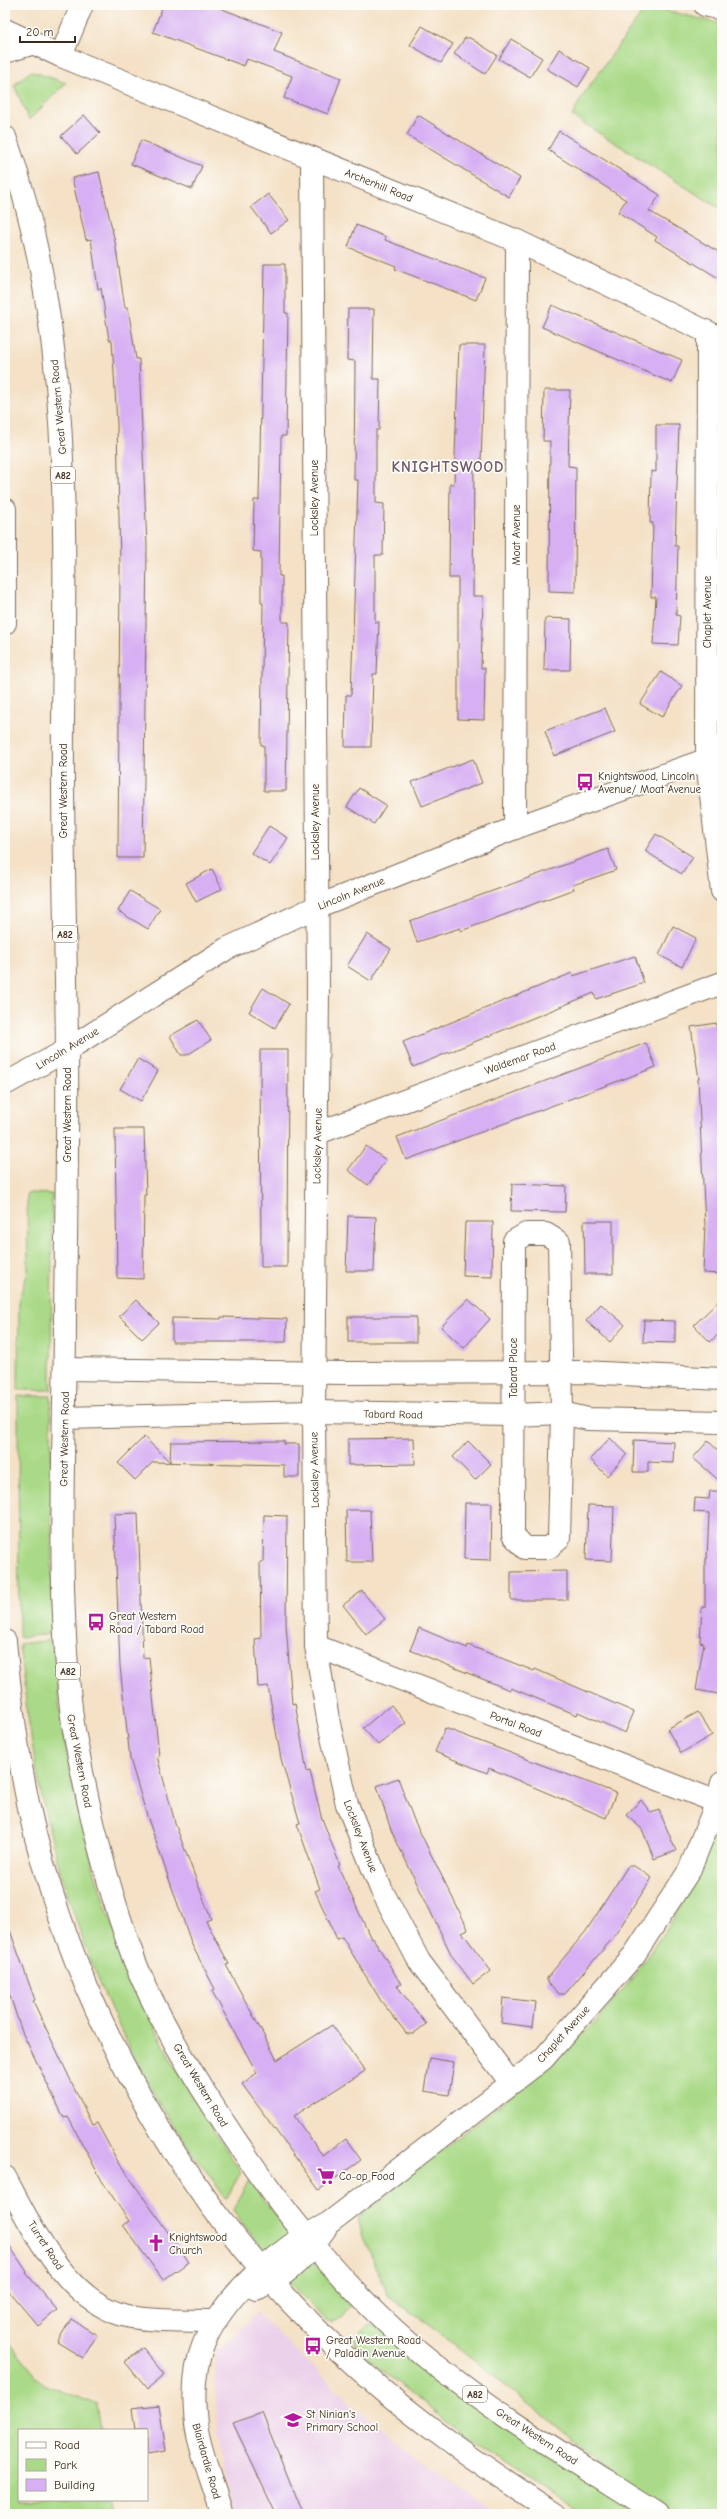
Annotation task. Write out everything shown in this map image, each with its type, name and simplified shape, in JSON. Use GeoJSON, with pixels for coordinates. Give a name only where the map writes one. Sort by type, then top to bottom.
{"type":"FeatureCollection","features":[{"type":"Feature","properties":{"kind":"street"},"geometry":{"type":"LineString","coordinates":[[61,56],[82,5]]}},
{"type":"Feature","properties":{"kind":"street"},"geometry":{"type":"LineString","coordinates":[[706,5],[722,9]]}},
{"type":"Feature","properties":{"kind":"street","name":"Archerhill Road"},"geometry":{"type":"LineString","coordinates":[[5,30],[31,44],[517,241],[715,335]]}},
{"type":"Feature","properties":{"kind":"street"},"geometry":{"type":"LineString","coordinates":[[5,52],[31,44]]}},
{"type":"Feature","properties":{"kind":"street","name":"Great Western Road"},"geometry":{"type":"LineString","coordinates":[[5,138],[34,237],[49,312],[59,397],[65,505],[62,818],[67,1050],[65,1369],[61,1561],[71,1710],[95,1838],[136,1964],[185,2062],[257,2173],[308,2241],[375,2312],[453,2378],[512,2422],[658,2514]]}},
{"type":"Feature","properties":{"kind":"street","name":"Locksley Avenue"},"geometry":{"type":"LineString","coordinates":[[312,158],[318,1133],[314,1412],[316,1646],[328,1719],[347,1804],[381,1889],[419,1961],[511,2083]]}},
{"type":"Feature","properties":{"kind":"street","name":"Moat Avenue"},"geometry":{"type":"LineString","coordinates":[[515,828],[517,241]]}},
{"type":"Feature","properties":{"kind":"street","name":"Chaplet Avenue"},"geometry":{"type":"LineString","coordinates":[[715,335],[714,757],[722,891]]}},
{"type":"Feature","properties":{"kind":"street"},"geometry":{"type":"LineString","coordinates":[[5,509],[5,623]]}},
{"type":"Feature","properties":{"kind":"street","name":"Lincoln Avenue"},"geometry":{"type":"LineString","coordinates":[[5,1084],[67,1050],[226,949],[316,907],[515,828],[714,757]]}},
{"type":"Feature","properties":{"kind":"street","name":"Waldemar Road"},"geometry":{"type":"LineString","coordinates":[[318,1133],[722,983]]}},
{"type":"Feature","properties":{"kind":"street","name":"Tabard Place"},"geometry":{"type":"LineString","coordinates":[[526,1234],[546,1234],[559,1242],[560,1373],[562,1413],[559,1539],[548,1548],[525,1548],[513,1535],[512,1373],[514,1241],[526,1234]]}},
{"type":"Feature","properties":{"kind":"street"},"geometry":{"type":"LineString","coordinates":[[65,1369],[560,1373],[722,1379]]}},
{"type":"Feature","properties":{"kind":"street","name":"Tabard Road"},"geometry":{"type":"LineString","coordinates":[[64,1418],[314,1412],[513,1415],[562,1413],[588,1419],[722,1422]]}},
{"type":"Feature","properties":{"kind":"street"},"geometry":{"type":"LineString","coordinates":[[5,1641],[11,1706],[26,1795],[37,1840],[78,1966],[113,2046],[140,2096],[203,2195],[267,2276],[360,2370],[404,2407],[500,2477],[556,2514]]}},
{"type":"Feature","properties":{"kind":"street","name":"Portal Road"},"geometry":{"type":"LineString","coordinates":[[316,1646],[720,1792]]}},
{"type":"Feature","properties":{"kind":"street","name":"Chaplet Avenue"},"geometry":{"type":"LineString","coordinates":[[267,2276],[329,2223],[543,2059],[634,1955],[689,1871],[720,1792]]}},
{"type":"Feature","properties":{"kind":"street","name":"Turret Road"},"geometry":{"type":"LineString","coordinates":[[5,2177],[57,2266],[75,2285],[95,2302],[130,2317],[216,2321]]}},
{"type":"Feature","properties":{"kind":"street","name":"Blairdardie Road"},"geometry":{"type":"LineString","coordinates":[[222,2514],[196,2425],[194,2400],[199,2360],[204,2344],[216,2321],[234,2297],[267,2276]]}},
{"type":"Feature","properties":{"kind":"shaded area","name":"St Ninian's Primary School"},"geometry":{"type":"Polygon","coordinates":[[[257,2313],[358,2410],[455,2486],[497,2514],[235,2514],[217,2433],[215,2353],[257,2313]]]}},
{"type":"Feature","properties":{"kind":"green space"},"geometry":{"type":"Polygon","coordinates":[[[647,6],[722,24],[722,210],[572,116],[583,95],[647,6]]]}},
{"type":"Feature","properties":{"kind":"green space"},"geometry":{"type":"Polygon","coordinates":[[[31,71],[66,83],[29,120],[14,85],[31,71]]]}},
{"type":"Feature","properties":{"kind":"green space"},"geometry":{"type":"Polygon","coordinates":[[[27,1193],[52,1194],[51,1390],[18,1390],[19,1299],[28,1272],[27,1193]]]}},
{"type":"Feature","properties":{"kind":"green space"},"geometry":{"type":"Polygon","coordinates":[[[18,1396],[51,1396],[52,1634],[19,1637],[18,1396]]]}},
{"type":"Feature","properties":{"kind":"green space"},"geometry":{"type":"Polygon","coordinates":[[[53,1640],[58,1695],[66,1750],[90,1857],[126,1961],[147,2012],[188,2089],[241,2172],[226,2199],[167,2115],[136,2060],[114,2016],[95,1971],[78,1926],[63,1879],[39,1785],[29,1725],[19,1644],[53,1640]]]}},
{"type":"Feature","properties":{"kind":"green space"},"geometry":{"type":"Polygon","coordinates":[[[722,1783],[722,2514],[668,2514],[450,2341],[389,2296],[364,2239],[358,2219],[410,2175],[545,2069],[600,2017],[631,1980],[680,1909],[701,1868],[722,1783]]]}},
{"type":"Feature","properties":{"kind":"green space"},"geometry":{"type":"Polygon","coordinates":[[[249,2181],[288,2231],[288,2237],[268,2252],[263,2250],[233,2210],[249,2181]]]}},
{"type":"Feature","properties":{"kind":"green space"},"geometry":{"type":"Polygon","coordinates":[[[313,2261],[349,2297],[352,2304],[343,2316],[332,2322],[325,2320],[291,2284],[289,2277],[313,2261]]]}},
{"type":"Feature","properties":{"kind":"green space"},"geometry":{"type":"Polygon","coordinates":[[[368,2324],[376,2326],[638,2514],[580,2514],[465,2437],[357,2350],[354,2338],[368,2324]]]}},
{"type":"Feature","properties":{"kind":"green space"},"geometry":{"type":"Polygon","coordinates":[[[5,2338],[43,2384],[96,2404],[100,2429],[18,2429],[18,2501],[110,2501],[112,2514],[5,2514],[5,2338]]]}},
{"type":"Feature","properties":{"kind":"building"},"geometry":{"type":"Polygon","coordinates":[[[163,5],[212,5],[282,32],[274,52],[341,78],[328,114],[284,98],[292,76],[247,59],[244,66],[153,32],[163,5]]]}},
{"type":"Feature","properties":{"kind":"building"},"geometry":{"type":"Polygon","coordinates":[[[422,26],[453,44],[441,63],[410,45],[422,26]]]}},
{"type":"Feature","properties":{"kind":"building"},"geometry":{"type":"Polygon","coordinates":[[[465,38],[470,38],[497,55],[485,74],[454,54],[465,38]]]}},
{"type":"Feature","properties":{"kind":"building"},"geometry":{"type":"Polygon","coordinates":[[[511,39],[542,58],[530,77],[499,59],[511,39]]]}},
{"type":"Feature","properties":{"kind":"building"},"geometry":{"type":"Polygon","coordinates":[[[559,49],[590,68],[578,87],[547,69],[559,49]]]}},
{"type":"Feature","properties":{"kind":"building"},"geometry":{"type":"Polygon","coordinates":[[[84,115],[100,133],[77,154],[61,136],[84,115]]]}},
{"type":"Feature","properties":{"kind":"building"},"geometry":{"type":"Polygon","coordinates":[[[418,115],[520,178],[509,197],[407,135],[418,115]]]}},
{"type":"Feature","properties":{"kind":"building"},"geometry":{"type":"Polygon","coordinates":[[[559,131],[660,195],[649,211],[722,254],[722,280],[655,240],[657,237],[618,212],[626,200],[548,150],[559,131]]]}},
{"type":"Feature","properties":{"kind":"building"},"geometry":{"type":"Polygon","coordinates":[[[141,140],[202,166],[192,189],[131,164],[141,140]]]}},
{"type":"Feature","properties":{"kind":"building"},"geometry":{"type":"Polygon","coordinates":[[[99,172],[115,242],[125,308],[128,307],[136,359],[139,359],[147,546],[143,858],[118,858],[120,565],[117,424],[112,340],[109,340],[101,288],[98,289],[91,239],[86,240],[72,178],[99,172]]]}},
{"type":"Feature","properties":{"kind":"building"},"geometry":{"type":"Polygon","coordinates":[[[268,194],[289,220],[271,233],[251,207],[268,194]]]}},
{"type":"Feature","properties":{"kind":"building"},"geometry":{"type":"Polygon","coordinates":[[[356,225],[386,237],[385,240],[485,278],[476,300],[395,269],[396,266],[348,247],[356,225]]]}},
{"type":"Feature","properties":{"kind":"building"},"geometry":{"type":"Polygon","coordinates":[[[264,264],[285,264],[285,313],[288,313],[286,436],[281,436],[279,576],[282,576],[282,622],[289,622],[286,791],[264,791],[264,745],[261,745],[263,603],[261,603],[261,552],[253,551],[254,500],[259,500],[264,264]]]}},
{"type":"Feature","properties":{"kind":"building"},"geometry":{"type":"Polygon","coordinates":[[[552,305],[682,360],[672,383],[542,327],[552,305]]]}},
{"type":"Feature","properties":{"kind":"building"},"geometry":{"type":"Polygon","coordinates":[[[348,309],[374,309],[373,379],[380,379],[379,430],[376,430],[376,503],[384,504],[383,555],[375,555],[375,622],[379,622],[377,674],[373,674],[371,747],[345,747],[346,695],[351,695],[358,480],[354,480],[355,361],[347,360],[348,309]]]}},
{"type":"Feature","properties":{"kind":"building"},"geometry":{"type":"Polygon","coordinates":[[[459,345],[485,345],[481,462],[474,461],[473,596],[483,596],[481,668],[485,668],[484,720],[458,719],[458,578],[449,578],[450,484],[454,484],[459,345]]]}},
{"type":"Feature","properties":{"kind":"building"},"geometry":{"type":"Polygon","coordinates":[[[544,390],[570,390],[568,466],[576,467],[575,592],[549,591],[550,441],[543,441],[544,390]]]}},
{"type":"Feature","properties":{"kind":"building"},"geometry":{"type":"Polygon","coordinates":[[[656,425],[679,425],[675,546],[678,546],[676,615],[680,616],[678,645],[653,644],[656,597],[651,597],[653,523],[650,523],[651,471],[656,472],[656,425]]]}},
{"type":"Feature","properties":{"kind":"building"},"geometry":{"type":"Polygon","coordinates":[[[545,618],[571,619],[570,670],[544,670],[545,618]]]}},
{"type":"Feature","properties":{"kind":"building"},"geometry":{"type":"Polygon","coordinates":[[[661,672],[682,686],[662,717],[640,704],[661,672]]]}},
{"type":"Feature","properties":{"kind":"building"},"geometry":{"type":"Polygon","coordinates":[[[605,708],[615,732],[554,756],[545,731],[605,708]]]}},
{"type":"Feature","properties":{"kind":"building"},"geometry":{"type":"Polygon","coordinates":[[[473,759],[482,783],[422,806],[412,782],[473,759]]]}},
{"type":"Feature","properties":{"kind":"building"},"geometry":{"type":"Polygon","coordinates":[[[359,788],[386,805],[374,824],[347,807],[359,788]]]}},
{"type":"Feature","properties":{"kind":"building"},"geometry":{"type":"Polygon","coordinates":[[[269,826],[288,838],[270,865],[251,853],[269,826]]]}},
{"type":"Feature","properties":{"kind":"building"},"geometry":{"type":"Polygon","coordinates":[[[656,834],[693,857],[682,874],[645,851],[656,834]]]}},
{"type":"Feature","properties":{"kind":"building"},"geometry":{"type":"Polygon","coordinates":[[[608,849],[616,870],[573,885],[574,889],[461,931],[460,928],[417,942],[410,921],[608,849]]]}},
{"type":"Feature","properties":{"kind":"building"},"geometry":{"type":"Polygon","coordinates":[[[212,869],[222,889],[196,902],[186,883],[212,869]]]}},
{"type":"Feature","properties":{"kind":"building"},"geometry":{"type":"Polygon","coordinates":[[[130,891],[160,909],[148,929],[118,911],[130,891]]]}},
{"type":"Feature","properties":{"kind":"building"},"geometry":{"type":"Polygon","coordinates":[[[673,926],[696,938],[682,967],[659,955],[673,926]]]}},
{"type":"Feature","properties":{"kind":"building"},"geometry":{"type":"Polygon","coordinates":[[[367,934],[391,949],[371,981],[347,966],[367,934]]]}},
{"type":"Feature","properties":{"kind":"building"},"geometry":{"type":"Polygon","coordinates":[[[635,956],[644,983],[596,999],[594,993],[413,1067],[403,1042],[572,973],[573,976],[635,956]]]}},
{"type":"Feature","properties":{"kind":"building"},"geometry":{"type":"Polygon","coordinates":[[[263,988],[289,1004],[275,1028],[249,1012],[263,988]]]}},
{"type":"Feature","properties":{"kind":"building"},"geometry":{"type":"Polygon","coordinates":[[[198,1020],[211,1040],[187,1055],[181,1055],[170,1036],[198,1020]]]}},
{"type":"Feature","properties":{"kind":"building"},"geometry":{"type":"Polygon","coordinates":[[[716,1023],[722,1062],[722,1274],[703,1273],[705,1226],[699,1079],[691,1027],[716,1023]]]}},
{"type":"Feature","properties":{"kind":"building"},"geometry":{"type":"Polygon","coordinates":[[[646,1043],[656,1067],[406,1160],[397,1137],[646,1043]]]}},
{"type":"Feature","properties":{"kind":"building"},"geometry":{"type":"Polygon","coordinates":[[[260,1050],[288,1050],[287,1267],[261,1267],[260,1050]]]}},
{"type":"Feature","properties":{"kind":"building"},"geometry":{"type":"Polygon","coordinates":[[[138,1059],[158,1071],[141,1101],[120,1089],[138,1059]]]}},
{"type":"Feature","properties":{"kind":"building"},"geometry":{"type":"Polygon","coordinates":[[[115,1129],[144,1129],[146,1195],[144,1195],[143,1279],[117,1278],[115,1129]]]}},
{"type":"Feature","properties":{"kind":"building"},"geometry":{"type":"Polygon","coordinates":[[[366,1146],[386,1160],[368,1185],[348,1170],[366,1146]]]}},
{"type":"Feature","properties":{"kind":"building"},"geometry":{"type":"Polygon","coordinates":[[[512,1184],[566,1186],[565,1212],[511,1211],[512,1184]]]}},
{"type":"Feature","properties":{"kind":"building"},"geometry":{"type":"Polygon","coordinates":[[[348,1216],[376,1217],[374,1271],[346,1271],[348,1216]]]}},
{"type":"Feature","properties":{"kind":"building"},"geometry":{"type":"Polygon","coordinates":[[[584,1221],[613,1221],[613,1274],[585,1274],[584,1221]]]}},
{"type":"Feature","properties":{"kind":"building"},"geometry":{"type":"Polygon","coordinates":[[[465,1222],[493,1222],[492,1277],[463,1276],[465,1222]]]}},
{"type":"Feature","properties":{"kind":"building"},"geometry":{"type":"Polygon","coordinates":[[[722,1298],[722,1331],[710,1342],[694,1325],[722,1298]]]}},
{"type":"Feature","properties":{"kind":"building"},"geometry":{"type":"Polygon","coordinates":[[[468,1299],[490,1319],[464,1348],[441,1327],[468,1299]]]}},
{"type":"Feature","properties":{"kind":"building"},"geometry":{"type":"Polygon","coordinates":[[[136,1300],[159,1323],[142,1339],[119,1316],[136,1300]]]}},
{"type":"Feature","properties":{"kind":"building"},"geometry":{"type":"Polygon","coordinates":[[[601,1304],[625,1325],[610,1342],[586,1321],[601,1304]]]}},
{"type":"Feature","properties":{"kind":"building"},"geometry":{"type":"Polygon","coordinates":[[[221,1317],[287,1319],[286,1342],[172,1342],[172,1318],[221,1319],[221,1317]]]}},
{"type":"Feature","properties":{"kind":"building"},"geometry":{"type":"Polygon","coordinates":[[[348,1317],[416,1317],[416,1342],[348,1342],[348,1317]]]}},
{"type":"Feature","properties":{"kind":"building"},"geometry":{"type":"Polygon","coordinates":[[[644,1320],[675,1321],[675,1343],[643,1342],[644,1320]]]}},
{"type":"Feature","properties":{"kind":"building"},"geometry":{"type":"Polygon","coordinates":[[[144,1437],[170,1462],[171,1442],[284,1441],[284,1444],[299,1444],[299,1477],[284,1477],[284,1465],[153,1462],[135,1480],[118,1463],[144,1437]]]}},
{"type":"Feature","properties":{"kind":"building"},"geometry":{"type":"Polygon","coordinates":[[[414,1438],[415,1464],[348,1465],[348,1439],[414,1438]]]}},
{"type":"Feature","properties":{"kind":"building"},"geometry":{"type":"Polygon","coordinates":[[[610,1438],[627,1454],[607,1476],[590,1459],[610,1438]]]}},
{"type":"Feature","properties":{"kind":"building"},"geometry":{"type":"Polygon","coordinates":[[[634,1440],[674,1442],[673,1463],[648,1462],[648,1472],[633,1472],[634,1440]]]}},
{"type":"Feature","properties":{"kind":"building"},"geometry":{"type":"Polygon","coordinates":[[[468,1441],[491,1464],[475,1480],[453,1457],[468,1441]]]}},
{"type":"Feature","properties":{"kind":"building"},"geometry":{"type":"Polygon","coordinates":[[[708,1441],[722,1454],[722,1483],[693,1458],[708,1441]]]}},
{"type":"Feature","properties":{"kind":"building"},"geometry":{"type":"Polygon","coordinates":[[[710,1491],[722,1491],[722,1674],[719,1694],[696,1690],[704,1643],[700,1642],[702,1607],[705,1607],[705,1559],[707,1559],[709,1513],[694,1512],[695,1498],[709,1499],[710,1491]]]}},
{"type":"Feature","properties":{"kind":"building"},"geometry":{"type":"Polygon","coordinates":[[[465,1503],[492,1503],[491,1560],[464,1559],[465,1503]]]}},
{"type":"Feature","properties":{"kind":"building"},"geometry":{"type":"Polygon","coordinates":[[[588,1505],[614,1506],[612,1561],[586,1560],[588,1505]]]}},
{"type":"Feature","properties":{"kind":"building"},"geometry":{"type":"Polygon","coordinates":[[[346,1510],[370,1510],[372,1562],[347,1562],[346,1510]]]}},
{"type":"Feature","properties":{"kind":"building"},"geometry":{"type":"Polygon","coordinates":[[[138,1513],[143,1658],[149,1657],[159,1756],[157,1756],[176,1826],[211,1919],[206,1921],[229,1964],[226,1965],[277,2060],[332,2025],[365,2071],[294,2116],[323,2156],[346,2139],[361,2160],[319,2190],[242,2084],[257,2073],[212,1991],[215,1989],[192,1945],[147,1816],[130,1759],[120,1666],[114,1514],[138,1513]]]}},
{"type":"Feature","properties":{"kind":"building"},"geometry":{"type":"Polygon","coordinates":[[[264,1515],[287,1516],[286,1624],[292,1704],[295,1703],[307,1772],[310,1771],[321,1816],[340,1865],[338,1866],[371,1939],[373,1938],[401,1984],[397,1986],[426,2024],[413,2034],[407,2034],[381,2001],[342,1937],[337,1939],[315,1891],[320,1889],[297,1824],[300,1823],[281,1759],[268,1686],[258,1687],[255,1639],[261,1638],[260,1562],[263,1562],[264,1515]]]}},
{"type":"Feature","properties":{"kind":"building"},"geometry":{"type":"Polygon","coordinates":[[[567,1571],[567,1600],[511,1600],[511,1572],[567,1571]]]}},
{"type":"Feature","properties":{"kind":"building"},"geometry":{"type":"Polygon","coordinates":[[[362,1591],[385,1619],[366,1634],[343,1605],[362,1591]]]}},
{"type":"Feature","properties":{"kind":"building"},"geometry":{"type":"Polygon","coordinates":[[[419,1628],[467,1648],[468,1645],[534,1671],[535,1669],[634,1712],[625,1733],[578,1712],[577,1715],[511,1688],[510,1690],[410,1650],[419,1628]]]}},
{"type":"Feature","properties":{"kind":"building"},"geometry":{"type":"Polygon","coordinates":[[[391,1705],[406,1723],[378,1745],[363,1728],[391,1705]]]}},
{"type":"Feature","properties":{"kind":"building"},"geometry":{"type":"Polygon","coordinates":[[[698,1712],[712,1735],[681,1753],[667,1729],[698,1712]]]}},
{"type":"Feature","properties":{"kind":"building"},"geometry":{"type":"Polygon","coordinates":[[[445,1728],[616,1793],[606,1818],[489,1768],[487,1773],[435,1752],[445,1728]]]}},
{"type":"Feature","properties":{"kind":"building"},"geometry":{"type":"Polygon","coordinates":[[[398,1778],[414,1820],[468,1929],[462,1932],[491,1971],[473,1984],[452,1956],[391,1830],[377,1786],[398,1778]]]}},
{"type":"Feature","properties":{"kind":"building"},"geometry":{"type":"Polygon","coordinates":[[[641,1800],[651,1813],[659,1810],[676,1851],[654,1859],[642,1829],[626,1815],[641,1800]]]}},
{"type":"Feature","properties":{"kind":"building"},"geometry":{"type":"Polygon","coordinates":[[[628,1866],[634,1866],[652,1878],[613,1938],[565,1994],[559,1994],[547,1983],[547,1978],[586,1931],[628,1866]]]}},
{"type":"Feature","properties":{"kind":"building"},"geometry":{"type":"Polygon","coordinates":[[[5,1925],[8,1925],[35,2000],[33,2001],[92,2125],[97,2123],[117,2160],[189,2262],[163,2280],[123,2225],[129,2221],[102,2181],[68,2117],[64,2118],[22,2032],[5,1981],[5,1925]]]}},
{"type":"Feature","properties":{"kind":"building"},"geometry":{"type":"Polygon","coordinates":[[[503,1998],[536,2002],[533,2027],[501,2023],[503,1998]]]}},
{"type":"Feature","properties":{"kind":"building"},"geometry":{"type":"Polygon","coordinates":[[[429,2058],[454,2062],[449,2095],[424,2091],[429,2058]]]}},
{"type":"Feature","properties":{"kind":"building"},"geometry":{"type":"Polygon","coordinates":[[[5,2239],[27,2272],[26,2273],[57,2310],[38,2326],[5,2287],[5,2239]]]}},
{"type":"Feature","properties":{"kind":"building"},"geometry":{"type":"Polygon","coordinates":[[[71,2319],[97,2335],[83,2358],[57,2342],[71,2319]]]}},
{"type":"Feature","properties":{"kind":"building"},"geometry":{"type":"Polygon","coordinates":[[[143,2348],[165,2374],[147,2389],[125,2362],[143,2348]]]}},
{"type":"Feature","properties":{"kind":"building"},"geometry":{"type":"Polygon","coordinates":[[[159,2405],[166,2451],[148,2454],[148,2429],[135,2429],[132,2408],[159,2405]]]}},
{"type":"Feature","properties":{"kind":"building"},"geometry":{"type":"Polygon","coordinates":[[[262,2413],[303,2514],[276,2514],[233,2423],[262,2413]]]}},
{"type":"Feature","properties":{"kind":"waterway"},"geometry":{"type":"LineString","coordinates":[[722,2160],[717,2265],[722,2271]]}},
{"type":"Feature","properties":{"kind":"place","name":"Knightswood, Lincoln Avenue/ Moat Avenue"},"geometry":{"type":"Point","coordinates":[585,782]}},
{"type":"Feature","properties":{"kind":"place","name":"Great Western Road / Tabard Road"},"geometry":{"type":"Point","coordinates":[96,1622]}},
{"type":"Feature","properties":{"kind":"place","name":"Co-op Food"},"geometry":{"type":"Point","coordinates":[326,2176]}},
{"type":"Feature","properties":{"kind":"place","name":"Knightswood Church"},"geometry":{"type":"Point","coordinates":[156,2243]}},
{"type":"Feature","properties":{"kind":"place","name":"Great Western Road / Paladin Avenue"},"geometry":{"type":"Point","coordinates":[313,2346]}},
{"type":"Feature","properties":{"kind":"place","name":"St Ninian's Primary School"},"geometry":{"type":"Point","coordinates":[293,2420]}},
{"type":"Feature","properties":{"kind":"district","name":"KNIGHTSWOOD"},"geometry":{"type":"Point","coordinates":[448,467]}}]}
